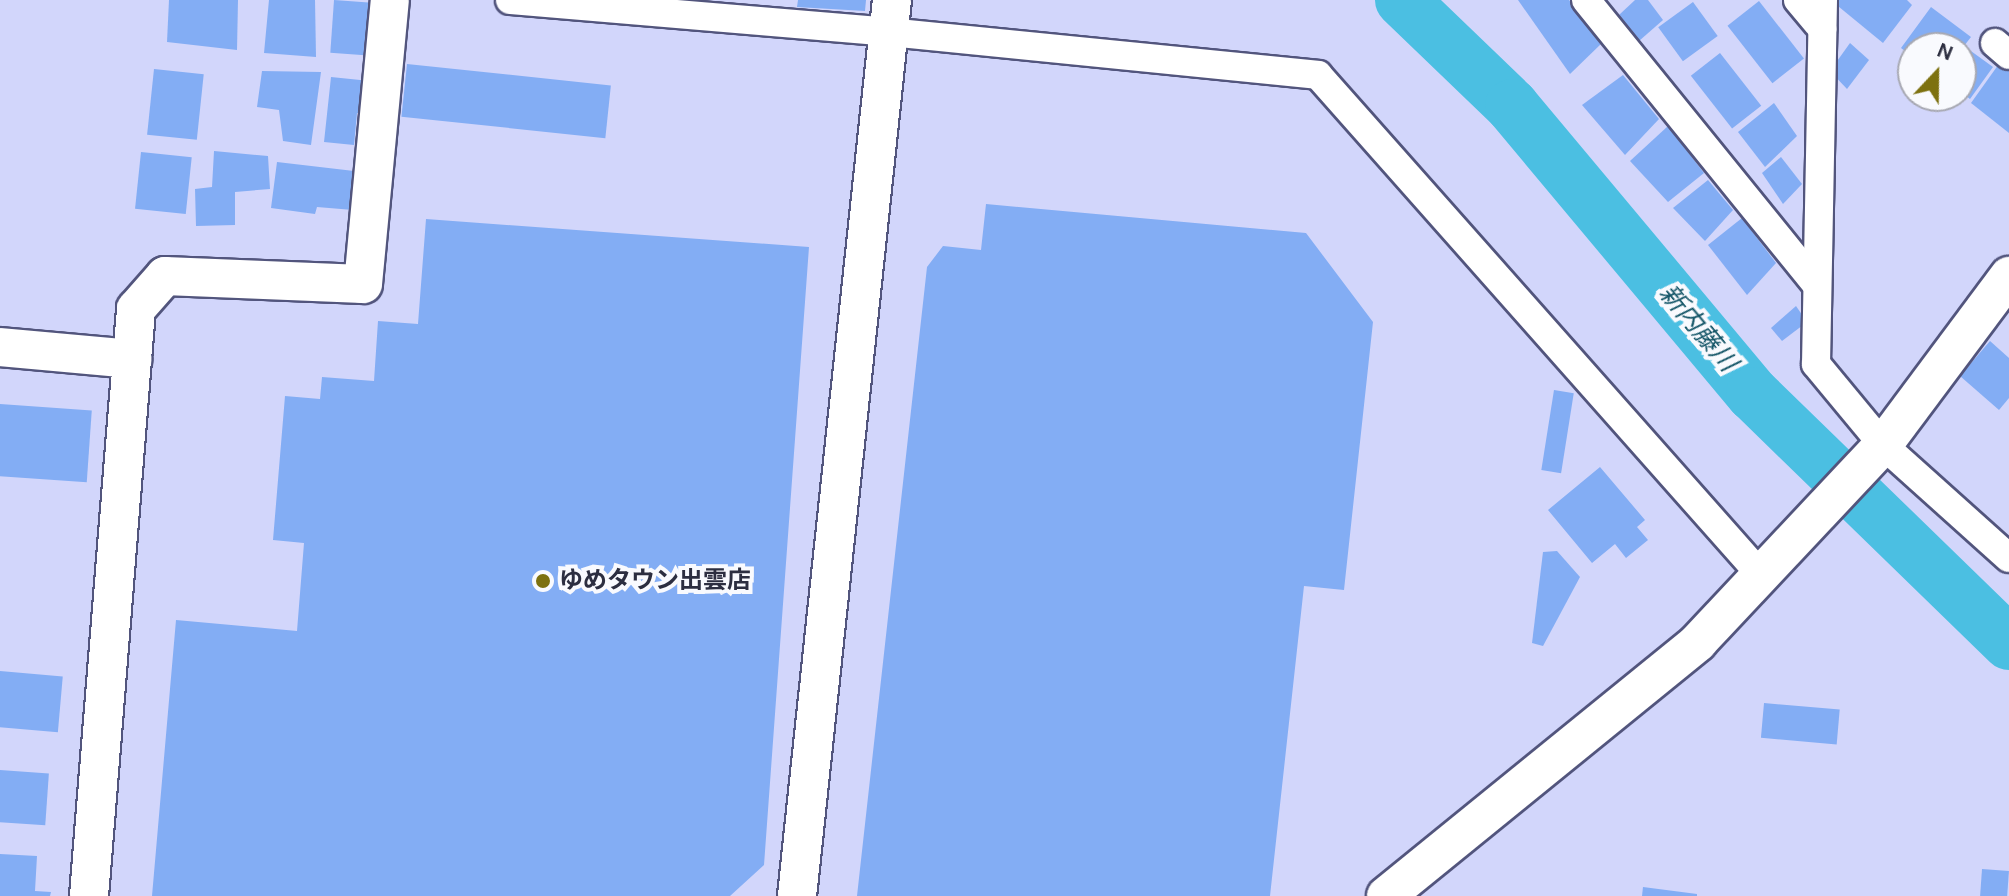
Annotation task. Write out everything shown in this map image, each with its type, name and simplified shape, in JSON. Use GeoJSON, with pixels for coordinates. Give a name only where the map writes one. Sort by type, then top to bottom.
{"type":"FeatureCollection","features":[{"type":"Feature","properties":{"kind":"street"},"geometry":{"type":"LineString","coordinates":[[89,896],[136,309],[165,276],[363,284],[390,0]]}},
{"type":"Feature","properties":{"kind":"street"},"geometry":{"type":"LineString","coordinates":[[510,0],[891,16],[1318,75],[1761,575]]}},
{"type":"Feature","properties":{"kind":"street"},"geometry":{"type":"LineString","coordinates":[[1586,0],[1817,285]]}},
{"type":"Feature","properties":{"kind":"street"},"geometry":{"type":"LineString","coordinates":[[1798,0],[1822,29]]}},
{"type":"Feature","properties":{"kind":"street"},"geometry":{"type":"LineString","coordinates":[[1823,0],[1816,364],[1883,445],[2009,558]]}},
{"type":"Feature","properties":{"kind":"street"},"geometry":{"type":"LineString","coordinates":[[797,896],[891,16]]}},
{"type":"Feature","properties":{"kind":"street"},"geometry":{"type":"LineString","coordinates":[[1386,896],[1698,642],[1883,445],[2009,276]]}},
{"type":"Feature","properties":{"kind":"street"},"geometry":{"type":"LineString","coordinates":[[0,347],[132,359]]}},
{"type":"Feature","properties":{"kind":"building"},"geometry":{"type":"Polygon","coordinates":[[[169,0],[238,0],[237,50],[167,42],[169,0]]]}},
{"type":"Feature","properties":{"kind":"building"},"geometry":{"type":"Polygon","coordinates":[[[269,0],[315,0],[316,57],[264,53],[269,0]]]}},
{"type":"Feature","properties":{"kind":"building"},"geometry":{"type":"Polygon","coordinates":[[[334,0],[379,3],[375,56],[330,53],[334,0]]]}},
{"type":"Feature","properties":{"kind":"building"},"geometry":{"type":"Polygon","coordinates":[[[798,0],[866,0],[865,11],[797,7],[798,0]]]}},
{"type":"Feature","properties":{"kind":"building"},"geometry":{"type":"Polygon","coordinates":[[[1518,0],[1569,0],[1603,42],[1570,74],[1518,0]]]}},
{"type":"Feature","properties":{"kind":"building"},"geometry":{"type":"Polygon","coordinates":[[[1635,0],[1648,0],[1663,20],[1639,41],[1619,15],[1635,0]]]}},
{"type":"Feature","properties":{"kind":"building"},"geometry":{"type":"Polygon","coordinates":[[[1907,0],[1912,5],[1883,43],[1833,2],[1907,0]]]}},
{"type":"Feature","properties":{"kind":"building"},"geometry":{"type":"Polygon","coordinates":[[[1759,1],[1804,59],[1772,83],[1727,26],[1759,1]]]}},
{"type":"Feature","properties":{"kind":"building"},"geometry":{"type":"Polygon","coordinates":[[[1693,2],[1718,36],[1683,61],[1658,27],[1693,2]]]}},
{"type":"Feature","properties":{"kind":"building"},"geometry":{"type":"Polygon","coordinates":[[[1931,7],[1964,32],[1913,32],[1931,7]]]}},
{"type":"Feature","properties":{"kind":"building"},"geometry":{"type":"Polygon","coordinates":[[[1850,43],[1869,60],[1847,89],[1830,71],[1850,43]]]}},
{"type":"Feature","properties":{"kind":"building"},"geometry":{"type":"Polygon","coordinates":[[[1720,53],[1761,106],[1732,129],[1691,76],[1720,53]]]}},
{"type":"Feature","properties":{"kind":"building"},"geometry":{"type":"Polygon","coordinates":[[[1977,55],[1993,67],[1977,89],[1977,55]]]}},
{"type":"Feature","properties":{"kind":"building"},"geometry":{"type":"Polygon","coordinates":[[[2001,61],[2009,68],[2009,133],[1977,108],[1977,95],[2001,61]]]}},
{"type":"Feature","properties":{"kind":"building"},"geometry":{"type":"Polygon","coordinates":[[[407,64],[611,85],[605,138],[401,117],[407,64]]]}},
{"type":"Feature","properties":{"kind":"building"},"geometry":{"type":"Polygon","coordinates":[[[154,69],[204,74],[197,140],[147,135],[154,69]]]}},
{"type":"Feature","properties":{"kind":"building"},"geometry":{"type":"Polygon","coordinates":[[[262,71],[321,72],[311,145],[283,141],[279,110],[257,107],[262,71]]]}},
{"type":"Feature","properties":{"kind":"building"},"geometry":{"type":"Polygon","coordinates":[[[1623,75],[1659,119],[1625,155],[1582,105],[1623,75]]]}},
{"type":"Feature","properties":{"kind":"building"},"geometry":{"type":"Polygon","coordinates":[[[331,77],[370,81],[370,116],[357,113],[354,145],[324,142],[331,77]]]}},
{"type":"Feature","properties":{"kind":"building"},"geometry":{"type":"Polygon","coordinates":[[[1774,103],[1797,136],[1765,167],[1738,132],[1774,103]]]}},
{"type":"Feature","properties":{"kind":"building"},"geometry":{"type":"Polygon","coordinates":[[[1668,126],[1704,173],[1668,202],[1630,161],[1668,126]]]}},
{"type":"Feature","properties":{"kind":"building"},"geometry":{"type":"Polygon","coordinates":[[[214,151],[268,156],[270,189],[235,192],[235,225],[196,226],[195,189],[212,187],[214,151]]]}},
{"type":"Feature","properties":{"kind":"building"},"geometry":{"type":"Polygon","coordinates":[[[141,152],[192,157],[186,214],[135,209],[141,152]]]}},
{"type":"Feature","properties":{"kind":"building"},"geometry":{"type":"Polygon","coordinates":[[[1781,157],[1802,184],[1783,204],[1762,173],[1781,157]]]}},
{"type":"Feature","properties":{"kind":"building"},"geometry":{"type":"Polygon","coordinates":[[[277,162],[354,171],[353,210],[317,207],[315,214],[271,208],[277,162]]]}},
{"type":"Feature","properties":{"kind":"building"},"geometry":{"type":"Polygon","coordinates":[[[1708,180],[1733,210],[1705,241],[1673,208],[1708,180]]]}},
{"type":"Feature","properties":{"kind":"building"},"geometry":{"type":"Polygon","coordinates":[[[986,204],[1306,233],[1373,322],[1344,590],[1304,586],[1270,896],[857,896],[927,267],[943,246],[981,250],[986,204]]]}},
{"type":"Feature","properties":{"kind":"building"},"geometry":{"type":"Polygon","coordinates":[[[1742,218],[1776,263],[1747,295],[1708,245],[1742,218]]]}},
{"type":"Feature","properties":{"kind":"building","name":"ゆめタウン出雲店"},"geometry":{"type":"Polygon","coordinates":[[[426,219],[809,247],[764,865],[730,896],[152,896],[176,620],[297,631],[304,543],[273,540],[285,396],[320,399],[322,377],[374,381],[378,321],[418,324],[426,219]]]}},
{"type":"Feature","properties":{"kind":"building"},"geometry":{"type":"Polygon","coordinates":[[[1796,306],[1807,322],[1782,341],[1771,328],[1796,306]]]}},
{"type":"Feature","properties":{"kind":"building"},"geometry":{"type":"Polygon","coordinates":[[[1990,341],[2009,358],[2009,398],[1999,410],[1960,376],[1990,341]]]}},
{"type":"Feature","properties":{"kind":"building"},"geometry":{"type":"Polygon","coordinates":[[[1554,390],[1574,393],[1561,473],[1541,470],[1554,390]]]}},
{"type":"Feature","properties":{"kind":"building"},"geometry":{"type":"Polygon","coordinates":[[[0,404],[92,410],[87,482],[0,476],[0,404]]]}},
{"type":"Feature","properties":{"kind":"building"},"geometry":{"type":"Polygon","coordinates":[[[1600,467],[1645,520],[1637,527],[1648,540],[1626,558],[1615,544],[1592,563],[1548,510],[1600,467]]]}},
{"type":"Feature","properties":{"kind":"building"},"geometry":{"type":"Polygon","coordinates":[[[1557,551],[1580,577],[1543,646],[1532,643],[1543,552],[1557,551]]]}},
{"type":"Feature","properties":{"kind":"building"},"geometry":{"type":"Polygon","coordinates":[[[0,671],[63,676],[58,732],[0,727],[0,671]]]}},
{"type":"Feature","properties":{"kind":"building"},"geometry":{"type":"Polygon","coordinates":[[[1764,703],[1840,710],[1837,744],[1761,738],[1764,703]]]}},
{"type":"Feature","properties":{"kind":"building"},"geometry":{"type":"Polygon","coordinates":[[[0,770],[49,773],[45,825],[0,822],[0,770]]]}},
{"type":"Feature","properties":{"kind":"building"},"geometry":{"type":"Polygon","coordinates":[[[0,854],[37,856],[35,891],[51,892],[50,896],[0,896],[0,854]]]}},
{"type":"Feature","properties":{"kind":"building"},"geometry":{"type":"Polygon","coordinates":[[[1982,869],[2009,871],[2007,896],[1980,896],[1982,869]]]}},
{"type":"Feature","properties":{"kind":"building"},"geometry":{"type":"Polygon","coordinates":[[[1643,887],[1697,894],[1697,896],[1642,896],[1643,887]]]}},
{"type":"Feature","properties":{"kind":"waterway","name":"新内藤川"},"geometry":{"type":"LineString","coordinates":[[1402,0],[1512,106],[1753,394],[2009,643]]}},
{"type":"Feature","properties":{"kind":"place","name":"ゆめタウン出雲店"},"geometry":{"type":"Point","coordinates":[543,581]}}]}
